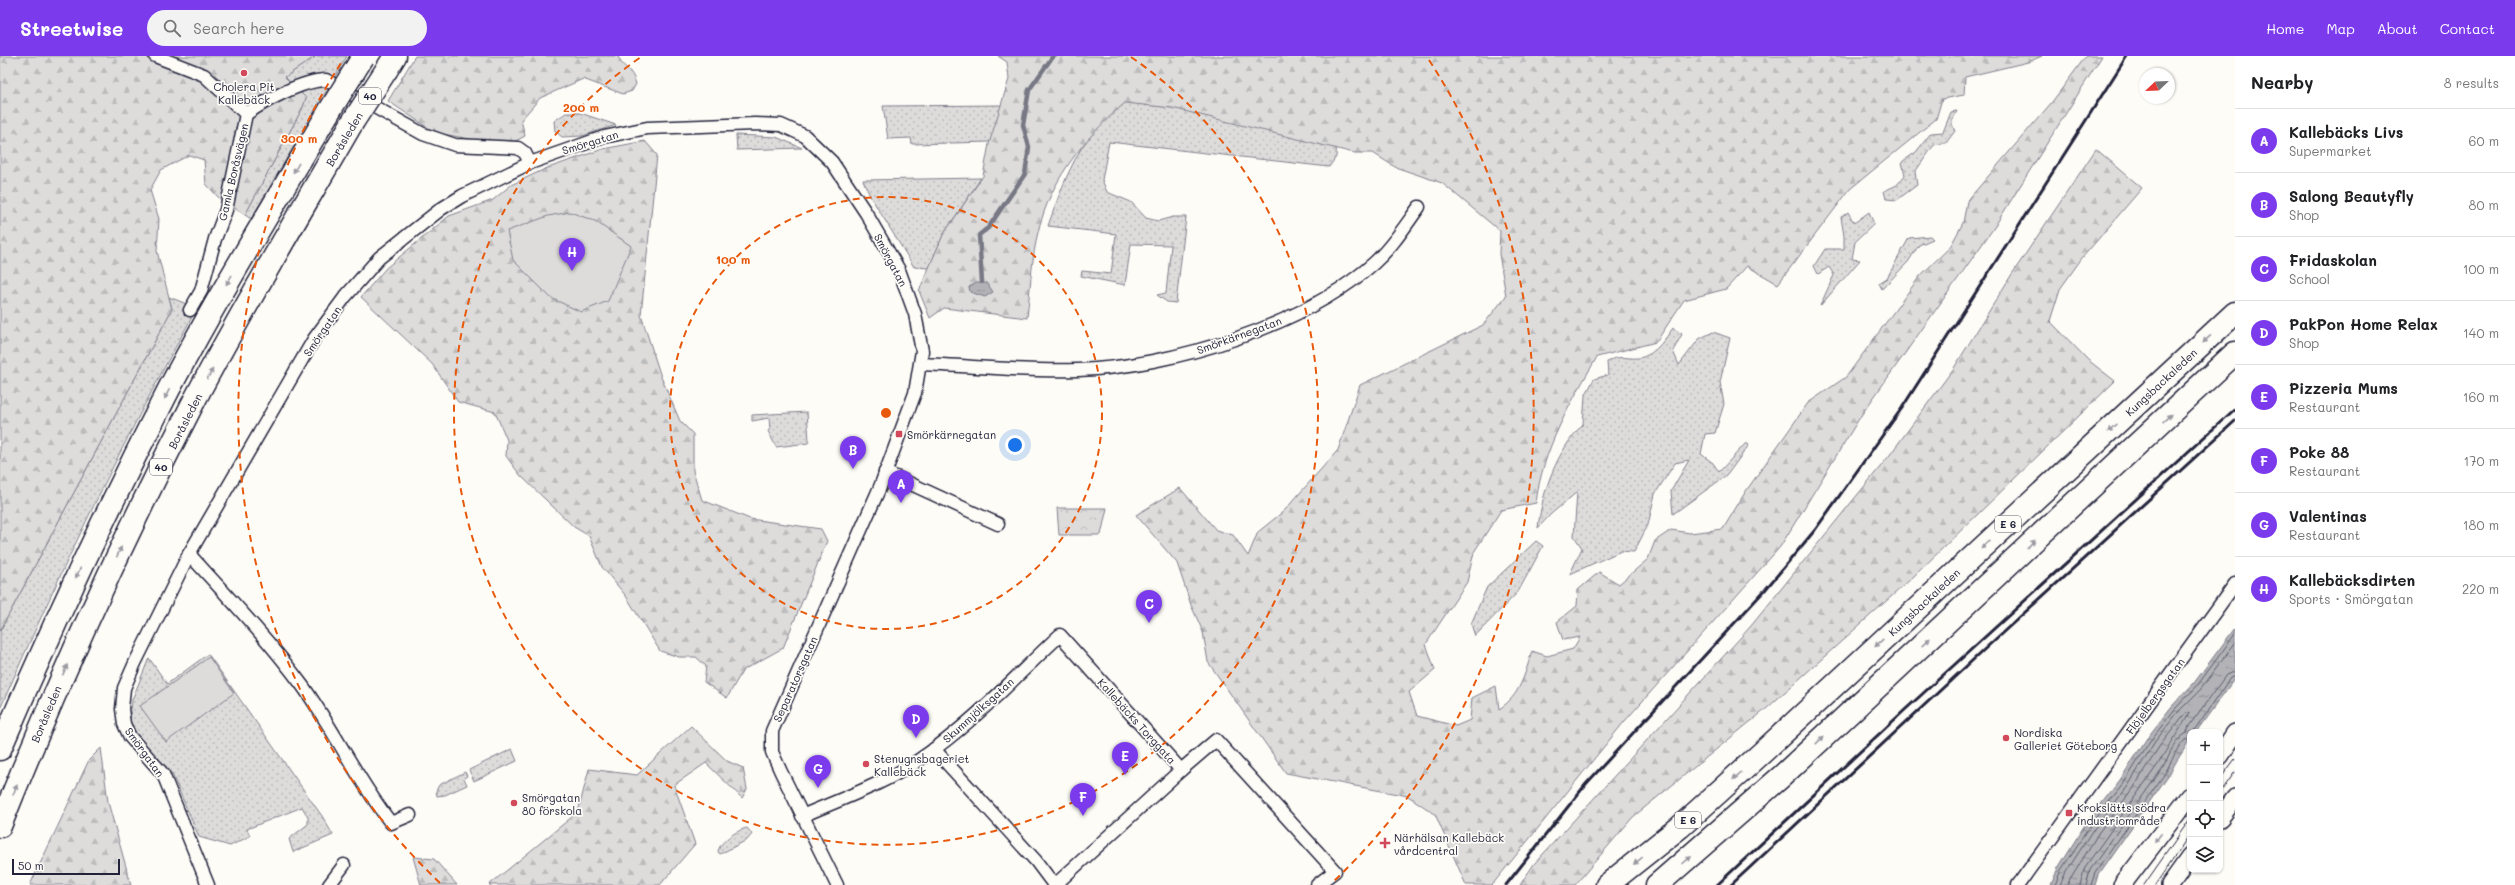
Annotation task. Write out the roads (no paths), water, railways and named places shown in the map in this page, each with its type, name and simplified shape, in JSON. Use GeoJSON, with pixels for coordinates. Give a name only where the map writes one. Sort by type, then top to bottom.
{"type":"FeatureCollection","features":[{"type":"Feature","properties":{"kind":"highway","name":"40"},"geometry":{"type":"LineString","coordinates":[[0,749],[69,592],[169,390],[222,293],[363,56]]}},
{"type":"Feature","properties":{"kind":"highway","name":"Boråsleden"},"geometry":{"type":"LineString","coordinates":[[0,826],[48,707],[137,514],[244,311],[352,123],[391,63]]}},
{"type":"Feature","properties":{"kind":"highway","name":"Kungsbackaleden"},"geometry":{"type":"LineString","coordinates":[[1607,885],[1680,827],[1760,755],[2235,313]]}},
{"type":"Feature","properties":{"kind":"highway","name":"E 6"},"geometry":{"type":"LineString","coordinates":[[1657,885],[1782,776],[2235,354]]}},
{"type":"Feature","properties":{"kind":"main road"},"geometry":{"type":"LineString","coordinates":[[2223,751],[2235,733]]}},
{"type":"Feature","properties":{"kind":"main road"},"geometry":{"type":"LineString","coordinates":[[2223,814],[2235,798]]}},
{"type":"Feature","properties":{"kind":"main road"},"geometry":{"type":"LineString","coordinates":[[2122,885],[2187,800]]}},
{"type":"Feature","properties":{"kind":"main road"},"geometry":{"type":"LineString","coordinates":[[2170,885],[2187,861]]}},
{"type":"Feature","properties":{"kind":"street","name":"Gamla Boråsvägen"},"geometry":{"type":"LineString","coordinates":[[155,56],[204,75],[246,114],[226,210],[215,239],[201,291],[190,310]]}},
{"type":"Feature","properties":{"kind":"street"},"geometry":{"type":"LineString","coordinates":[[246,114],[293,89],[312,82],[326,80],[423,134],[455,145],[518,148],[526,153],[530,163]]}},
{"type":"Feature","properties":{"kind":"street","name":"Smörgatan"},"geometry":{"type":"LineString","coordinates":[[208,885],[162,774],[130,737],[124,724],[122,709],[124,688],[189,554],[314,339],[358,281],[379,258],[441,209],[530,163],[604,137],[648,128],[755,124],[781,125],[794,129],[818,147],[832,162],[866,213],[899,270],[915,314],[922,351],[921,364],[914,393],[885,472]]}},
{"type":"Feature","properties":{"kind":"street","name":"Smörkärnegatan"},"geometry":{"type":"LineString","coordinates":[[921,364],[1078,370],[1146,362],[1218,344],[1289,316],[1338,290],[1375,263],[1394,242],[1419,206]]}},
{"type":"Feature","properties":{"kind":"street"},"geometry":{"type":"LineString","coordinates":[[885,472],[998,524]]}},
{"type":"Feature","properties":{"kind":"street","name":"Separatorsgatan"},"geometry":{"type":"LineString","coordinates":[[837,885],[772,752],[772,731],[885,472]]}},
{"type":"Feature","properties":{"kind":"street"},"geometry":{"type":"LineString","coordinates":[[189,554],[243,613],[302,686],[377,804],[391,822],[410,815]]}},
{"type":"Feature","properties":{"kind":"street","name":"Flöjelbergsgatan"},"geometry":{"type":"LineString","coordinates":[[2018,885],[2235,584]]}},
{"type":"Feature","properties":{"kind":"street","name":"Skummjölksgatan"},"geometry":{"type":"LineString","coordinates":[[802,816],[870,786],[918,761],[984,706],[1060,635]]}},
{"type":"Feature","properties":{"kind":"street","name":"Kallebäcks Torggata"},"geometry":{"type":"LineString","coordinates":[[1055,885],[1181,770],[1060,635]]}},
{"type":"Feature","properties":{"kind":"street"},"geometry":{"type":"LineString","coordinates":[[1181,770],[1216,740],[1335,871],[1317,885]]}},
{"type":"Feature","properties":{"kind":"street"},"geometry":{"type":"LineString","coordinates":[[934,749],[1055,885]]}},
{"type":"Feature","properties":{"kind":"street"},"geometry":{"type":"LineString","coordinates":[[329,885],[344,865]]}},
{"type":"Feature","properties":{"kind":"water"},"geometry":{"type":"Polygon","coordinates":[[[976,283],[987,283],[993,292],[985,297],[970,292],[969,287],[976,283]]]}},
{"type":"Feature","properties":{"kind":"water"},"geometry":{"type":"Polygon","coordinates":[[[2235,628],[2235,678],[2198,729],[2187,729],[2186,747],[2172,770],[2098,875],[2095,885],[2051,885],[2058,868],[2086,823],[2120,780],[2147,738],[2172,706],[2194,683],[2235,628]]]}},
{"type":"Feature","properties":{"kind":"waterway"},"geometry":{"type":"LineString","coordinates":[[982,282],[979,235],[988,228],[1025,174],[1029,147],[1023,125],[1029,90],[1053,56]]}},
{"type":"Feature","properties":{"kind":"tram line"},"geometry":{"type":"LineString","coordinates":[[2223,775],[2235,759]]}},
{"type":"Feature","properties":{"kind":"tram line"},"geometry":{"type":"LineString","coordinates":[[2223,789],[2235,772]]}},
{"type":"Feature","properties":{"kind":"tram line"},"geometry":{"type":"LineString","coordinates":[[2144,885],[2187,823]]}},
{"type":"Feature","properties":{"kind":"tram line"},"geometry":{"type":"LineString","coordinates":[[2155,885],[2188,837]]}},
{"type":"Feature","properties":{"kind":"railway"},"geometry":{"type":"LineString","coordinates":[[1506,885],[1586,784],[1765,590],[1815,530],[1902,408],[2127,56]]}},
{"type":"Feature","properties":{"kind":"railway"},"geometry":{"type":"LineString","coordinates":[[1717,885],[1907,708],[2235,409]]}},
{"type":"Feature","properties":{"kind":"railway"},"geometry":{"type":"LineString","coordinates":[[1731,885],[1988,646],[2235,421]]}},
{"type":"Feature","properties":{"kind":"place","name":"Cholera Pit Kallebäck"},"geometry":{"type":"Point","coordinates":[244,73]}},
{"type":"Feature","properties":{"kind":"place","name":"Kallebäcksdirten"},"geometry":{"type":"Point","coordinates":[572,271]}},
{"type":"Feature","properties":{"kind":"place","name":"Smörkärnegatan"},"geometry":{"type":"Point","coordinates":[899,434]}},
{"type":"Feature","properties":{"kind":"place","name":"Salong Beautyfly"},"geometry":{"type":"Point","coordinates":[853,469]}},
{"type":"Feature","properties":{"kind":"place","name":"Kallebäcks Livs"},"geometry":{"type":"Point","coordinates":[901,503]}},
{"type":"Feature","properties":{"kind":"place","name":"Fridaskolan"},"geometry":{"type":"Point","coordinates":[1149,623]}},
{"type":"Feature","properties":{"kind":"place","name":"PakPon Home Relax"},"geometry":{"type":"Point","coordinates":[916,738]}},
{"type":"Feature","properties":{"kind":"place","name":"Nordiska Galleriet Göteborg"},"geometry":{"type":"Point","coordinates":[2006,738]}},
{"type":"Feature","properties":{"kind":"place","name":"Stenugnsbageriet Kallebäck"},"geometry":{"type":"Point","coordinates":[866,764]}},
{"type":"Feature","properties":{"kind":"place","name":"Pizzeria Mums"},"geometry":{"type":"Point","coordinates":[1125,775]}},
{"type":"Feature","properties":{"kind":"place","name":"Valentinas"},"geometry":{"type":"Point","coordinates":[818,788]}},
{"type":"Feature","properties":{"kind":"place","name":"Smörgatan 80 förskola"},"geometry":{"type":"Point","coordinates":[514,803]}},
{"type":"Feature","properties":{"kind":"place","name":"Krokslätts södra industriområde"},"geometry":{"type":"Point","coordinates":[2069,813]}},
{"type":"Feature","properties":{"kind":"place","name":"Poke 88"},"geometry":{"type":"Point","coordinates":[1083,816]}},
{"type":"Feature","properties":{"kind":"place","name":"Närhälsan Kallebäck vårdcentral"},"geometry":{"type":"Point","coordinates":[1385,843]}}]}
